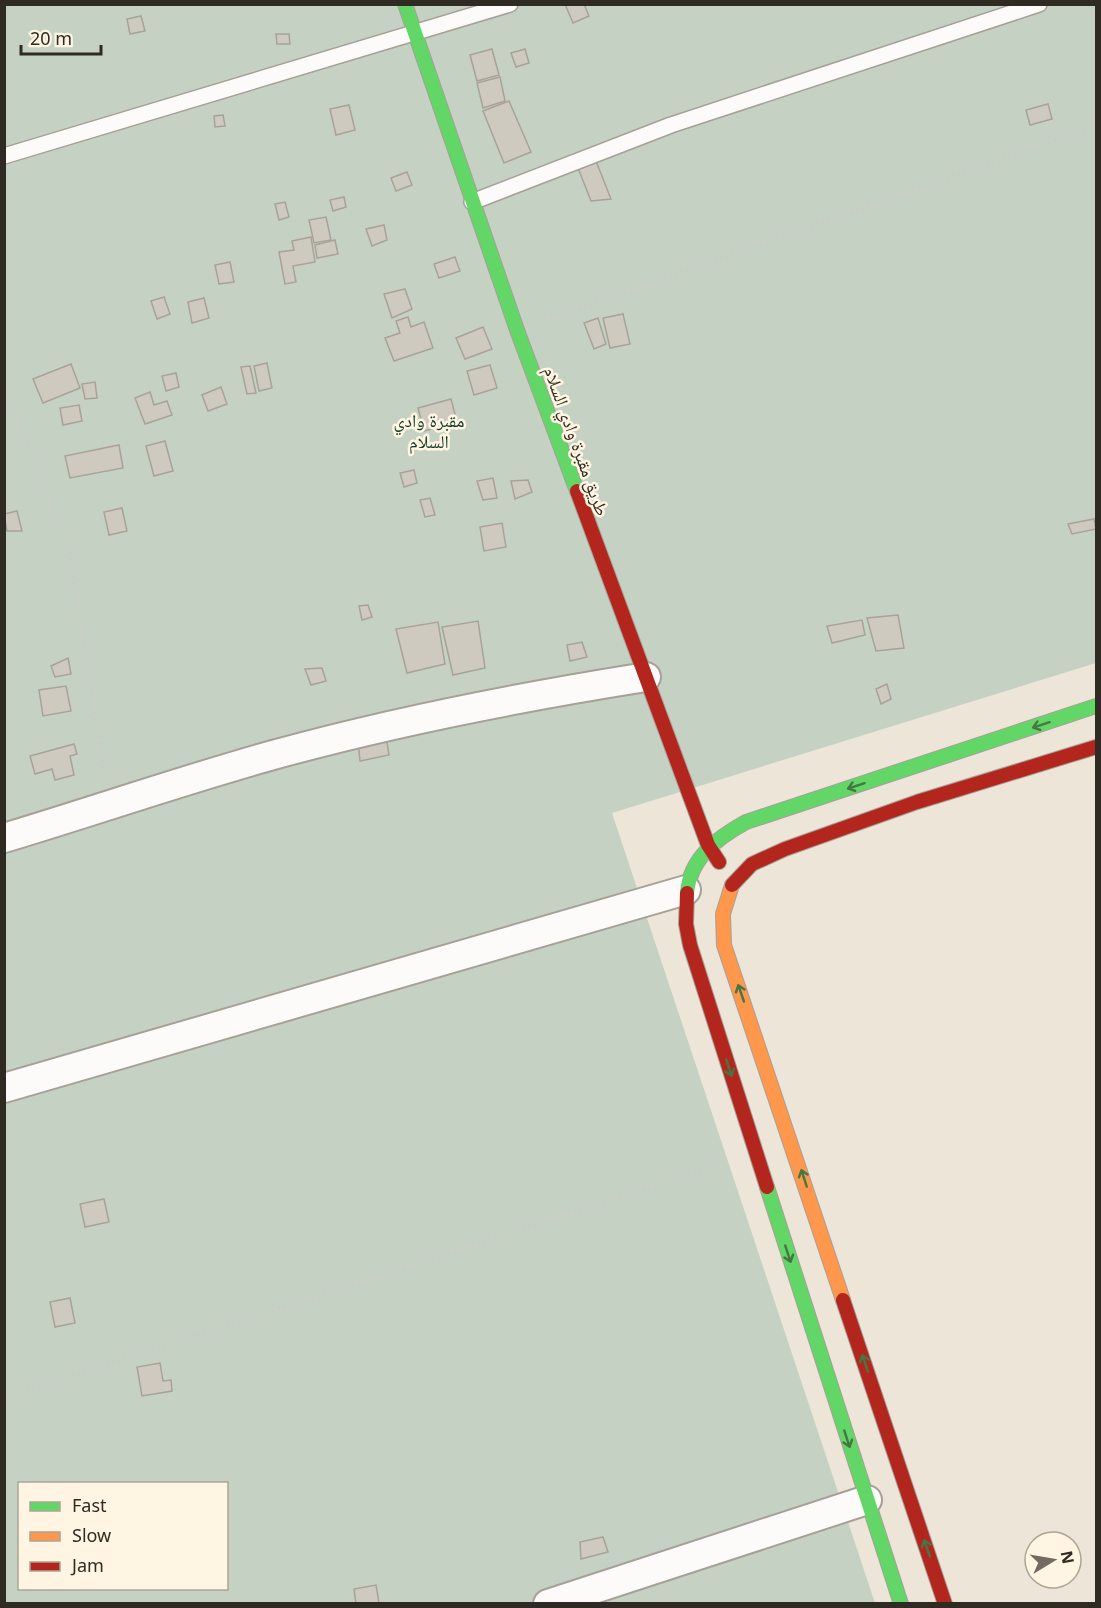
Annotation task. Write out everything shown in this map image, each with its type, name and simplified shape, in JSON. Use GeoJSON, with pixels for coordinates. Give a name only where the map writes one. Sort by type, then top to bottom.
{"type":"FeatureCollection","features":[{"type":"Feature","properties":{"kind":"street","name":"طريق مقبرة وادي السلام"},"geometry":{"type":"LineString","coordinates":[[405,4],[517,330],[708,845],[727,888]]}},
{"type":"Feature","properties":{"kind":"street"},"geometry":{"type":"LineString","coordinates":[[4,838],[272,756],[367,731],[520,698],[646,677]]}},
{"type":"Feature","properties":{"kind":"street"},"geometry":{"type":"LineString","coordinates":[[902,1604],[690,945],[684,918],[691,890],[691,872],[708,845],[727,831],[746,822],[1096,706]]}},
{"type":"Feature","properties":{"kind":"street"},"geometry":{"type":"LineString","coordinates":[[945,1604],[724,945],[720,925],[727,888],[746,870],[764,858],[839,828],[1096,747]]}},
{"type":"Feature","properties":{"kind":"street"},"geometry":{"type":"LineString","coordinates":[[4,1088],[691,890]]}},
{"type":"Feature","properties":{"kind":"street"},"geometry":{"type":"LineString","coordinates":[[548,1604],[867,1500]]}},
{"type":"Feature","properties":{"kind":"lane"},"geometry":{"type":"LineString","coordinates":[[4,156],[415,35],[510,4]]}},
{"type":"Feature","properties":{"kind":"lane"},"geometry":{"type":"LineString","coordinates":[[472,202],[671,125],[1039,4]]}},
{"type":"Feature","properties":{"kind":"path"},"geometry":{"type":"LineString","coordinates":[[517,330],[1096,126]]}},
{"type":"Feature","properties":{"kind":"path"},"geometry":{"type":"LineString","coordinates":[[4,385],[68,543],[109,806]]}},
{"type":"Feature","properties":{"kind":"path"},"geometry":{"type":"LineString","coordinates":[[4,1398],[756,1153]]}},
{"type":"Feature","properties":{"kind":"green space","name":"مقبرة وادي السلام"},"geometry":{"type":"Polygon","coordinates":[[[5,5],[1096,5],[1096,663],[612,813],[875,1603],[5,1604],[5,5]]]}},
{"type":"Feature","properties":{"kind":"building"},"geometry":{"type":"Polygon","coordinates":[[[565,4],[584,4],[589,16],[573,23],[565,4]]]}},
{"type":"Feature","properties":{"kind":"building"},"geometry":{"type":"Polygon","coordinates":[[[141,16],[145,31],[130,34],[127,19],[141,16]]]}},
{"type":"Feature","properties":{"kind":"building"},"geometry":{"type":"Polygon","coordinates":[[[276,34],[289,34],[290,44],[277,44],[276,34]]]}},
{"type":"Feature","properties":{"kind":"building"},"geometry":{"type":"Polygon","coordinates":[[[492,49],[499,75],[477,81],[470,55],[492,49]]]}},
{"type":"Feature","properties":{"kind":"building"},"geometry":{"type":"Polygon","coordinates":[[[525,49],[529,63],[516,67],[511,53],[525,49]]]}},
{"type":"Feature","properties":{"kind":"building"},"geometry":{"type":"Polygon","coordinates":[[[500,77],[505,101],[483,108],[477,83],[500,77]]]}},
{"type":"Feature","properties":{"kind":"building"},"geometry":{"type":"Polygon","coordinates":[[[509,101],[531,152],[504,163],[483,111],[509,101]]]}},
{"type":"Feature","properties":{"kind":"building"},"geometry":{"type":"Polygon","coordinates":[[[1048,104],[1052,119],[1030,125],[1026,110],[1048,104]]]}},
{"type":"Feature","properties":{"kind":"building"},"geometry":{"type":"Polygon","coordinates":[[[349,105],[355,130],[336,135],[330,109],[349,105]]]}},
{"type":"Feature","properties":{"kind":"building"},"geometry":{"type":"Polygon","coordinates":[[[223,115],[225,126],[215,127],[214,116],[223,115]]]}},
{"type":"Feature","properties":{"kind":"building"},"geometry":{"type":"Polygon","coordinates":[[[596,161],[611,199],[591,201],[578,168],[596,161]]]}},
{"type":"Feature","properties":{"kind":"building"},"geometry":{"type":"Polygon","coordinates":[[[407,172],[412,185],[396,191],[391,178],[407,172]]]}},
{"type":"Feature","properties":{"kind":"building"},"geometry":{"type":"Polygon","coordinates":[[[344,197],[346,207],[333,211],[330,200],[344,197]]]}},
{"type":"Feature","properties":{"kind":"building"},"geometry":{"type":"Polygon","coordinates":[[[285,202],[289,217],[279,220],[275,204],[285,202]]]}},
{"type":"Feature","properties":{"kind":"building"},"geometry":{"type":"Polygon","coordinates":[[[326,217],[331,240],[314,243],[309,220],[326,217]]]}},
{"type":"Feature","properties":{"kind":"building"},"geometry":{"type":"Polygon","coordinates":[[[384,225],[387,240],[372,246],[366,229],[384,225]]]}},
{"type":"Feature","properties":{"kind":"building"},"geometry":{"type":"Polygon","coordinates":[[[311,237],[315,262],[293,266],[296,282],[285,284],[279,252],[294,250],[292,241],[311,237]]]}},
{"type":"Feature","properties":{"kind":"building"},"geometry":{"type":"Polygon","coordinates":[[[335,240],[338,254],[317,258],[315,245],[335,240]]]}},
{"type":"Feature","properties":{"kind":"building"},"geometry":{"type":"Polygon","coordinates":[[[455,257],[460,271],[439,278],[434,264],[455,257]]]}},
{"type":"Feature","properties":{"kind":"building"},"geometry":{"type":"Polygon","coordinates":[[[230,262],[234,282],[219,284],[215,265],[230,262]]]}},
{"type":"Feature","properties":{"kind":"building"},"geometry":{"type":"Polygon","coordinates":[[[405,289],[412,309],[392,318],[384,294],[405,289]]]}},
{"type":"Feature","properties":{"kind":"building"},"geometry":{"type":"Polygon","coordinates":[[[164,297],[170,314],[157,319],[151,301],[164,297]]]}},
{"type":"Feature","properties":{"kind":"building"},"geometry":{"type":"Polygon","coordinates":[[[204,298],[209,318],[192,323],[188,302],[204,298]]]}},
{"type":"Feature","properties":{"kind":"building"},"geometry":{"type":"Polygon","coordinates":[[[623,314],[630,344],[610,348],[603,318],[623,314]]]}},
{"type":"Feature","properties":{"kind":"building"},"geometry":{"type":"Polygon","coordinates":[[[408,317],[411,327],[424,322],[433,348],[394,361],[385,338],[400,333],[396,321],[408,317]]]}},
{"type":"Feature","properties":{"kind":"building"},"geometry":{"type":"Polygon","coordinates":[[[598,318],[606,344],[594,349],[584,323],[598,318]]]}},
{"type":"Feature","properties":{"kind":"building"},"geometry":{"type":"Polygon","coordinates":[[[483,327],[492,349],[465,359],[456,338],[483,327]]]}},
{"type":"Feature","properties":{"kind":"building"},"geometry":{"type":"Polygon","coordinates":[[[267,363],[272,388],[259,391],[254,366],[267,363]]]}},
{"type":"Feature","properties":{"kind":"building"},"geometry":{"type":"Polygon","coordinates":[[[71,364],[80,388],[43,403],[33,379],[71,364]]]}},
{"type":"Feature","properties":{"kind":"building"},"geometry":{"type":"Polygon","coordinates":[[[490,365],[497,388],[474,395],[467,371],[490,365]]]}},
{"type":"Feature","properties":{"kind":"building"},"geometry":{"type":"Polygon","coordinates":[[[250,366],[256,393],[247,394],[241,367],[250,366]]]}},
{"type":"Feature","properties":{"kind":"building"},"geometry":{"type":"Polygon","coordinates":[[[176,373],[179,387],[166,391],[162,376],[176,373]]]}},
{"type":"Feature","properties":{"kind":"building"},"geometry":{"type":"Polygon","coordinates":[[[95,382],[97,398],[85,399],[82,384],[95,382]]]}},
{"type":"Feature","properties":{"kind":"building"},"geometry":{"type":"Polygon","coordinates":[[[221,387],[227,404],[208,411],[202,395],[221,387]]]}},
{"type":"Feature","properties":{"kind":"building"},"geometry":{"type":"Polygon","coordinates":[[[150,392],[154,405],[167,401],[172,415],[145,424],[135,398],[150,392]]]}},
{"type":"Feature","properties":{"kind":"building"},"geometry":{"type":"Polygon","coordinates":[[[451,399],[457,422],[424,431],[418,408],[451,399]]]}},
{"type":"Feature","properties":{"kind":"building"},"geometry":{"type":"Polygon","coordinates":[[[79,405],[82,421],[63,425],[60,408],[79,405]]]}},
{"type":"Feature","properties":{"kind":"building"},"geometry":{"type":"Polygon","coordinates":[[[165,441],[173,471],[154,476],[146,446],[165,441]]]}},
{"type":"Feature","properties":{"kind":"building"},"geometry":{"type":"Polygon","coordinates":[[[119,445],[123,468],[70,478],[65,456],[119,445]]]}},
{"type":"Feature","properties":{"kind":"building"},"geometry":{"type":"Polygon","coordinates":[[[414,470],[417,483],[404,487],[400,473],[414,470]]]}},
{"type":"Feature","properties":{"kind":"building"},"geometry":{"type":"Polygon","coordinates":[[[493,478],[497,498],[483,500],[477,481],[493,478]]]}},
{"type":"Feature","properties":{"kind":"building"},"geometry":{"type":"Polygon","coordinates":[[[528,480],[532,492],[515,499],[511,481],[528,480]]]}},
{"type":"Feature","properties":{"kind":"building"},"geometry":{"type":"Polygon","coordinates":[[[430,498],[435,515],[425,517],[420,500],[430,498]]]}},
{"type":"Feature","properties":{"kind":"building"},"geometry":{"type":"Polygon","coordinates":[[[122,508],[127,531],[109,535],[104,512],[122,508]]]}},
{"type":"Feature","properties":{"kind":"building"},"geometry":{"type":"Polygon","coordinates":[[[17,511],[22,531],[7,531],[4,514],[17,511]]]}},
{"type":"Feature","properties":{"kind":"building"},"geometry":{"type":"Polygon","coordinates":[[[1094,519],[1096,529],[1072,534],[1068,524],[1094,519]]]}},
{"type":"Feature","properties":{"kind":"building"},"geometry":{"type":"Polygon","coordinates":[[[502,523],[506,547],[484,551],[480,527],[502,523]]]}},
{"type":"Feature","properties":{"kind":"building"},"geometry":{"type":"Polygon","coordinates":[[[368,605],[372,617],[362,620],[359,606],[368,605]]]}},
{"type":"Feature","properties":{"kind":"building"},"geometry":{"type":"Polygon","coordinates":[[[898,615],[904,648],[876,651],[867,618],[898,615]]]}},
{"type":"Feature","properties":{"kind":"building"},"geometry":{"type":"Polygon","coordinates":[[[862,620],[865,635],[832,643],[827,626],[862,620]]]}},
{"type":"Feature","properties":{"kind":"building"},"geometry":{"type":"Polygon","coordinates":[[[478,621],[485,668],[453,675],[442,627],[478,621]]]}},
{"type":"Feature","properties":{"kind":"building"},"geometry":{"type":"Polygon","coordinates":[[[438,622],[445,664],[407,673],[396,629],[438,622]]]}},
{"type":"Feature","properties":{"kind":"building"},"geometry":{"type":"Polygon","coordinates":[[[582,642],[587,657],[570,661],[567,645],[582,642]]]}},
{"type":"Feature","properties":{"kind":"building"},"geometry":{"type":"Polygon","coordinates":[[[68,658],[71,674],[55,677],[51,666],[68,658]]]}},
{"type":"Feature","properties":{"kind":"building"},"geometry":{"type":"Polygon","coordinates":[[[322,668],[326,681],[311,685],[305,669],[322,668]]]}},
{"type":"Feature","properties":{"kind":"building"},"geometry":{"type":"Polygon","coordinates":[[[887,684],[891,699],[881,704],[876,689],[887,684]]]}},
{"type":"Feature","properties":{"kind":"building"},"geometry":{"type":"Polygon","coordinates":[[[66,686],[71,711],[43,716],[39,690],[66,686]]]}},
{"type":"Feature","properties":{"kind":"building"},"geometry":{"type":"Polygon","coordinates":[[[386,736],[389,755],[360,761],[358,740],[386,736]]]}},
{"type":"Feature","properties":{"kind":"building"},"geometry":{"type":"Polygon","coordinates":[[[74,744],[77,754],[70,756],[74,775],[55,780],[52,769],[35,774],[30,756],[74,744]]]}},
{"type":"Feature","properties":{"kind":"building"},"geometry":{"type":"Polygon","coordinates":[[[104,1199],[109,1222],[85,1227],[80,1204],[104,1199]]]}},
{"type":"Feature","properties":{"kind":"building"},"geometry":{"type":"Polygon","coordinates":[[[70,1298],[75,1323],[55,1327],[50,1302],[70,1298]]]}},
{"type":"Feature","properties":{"kind":"building"},"geometry":{"type":"Polygon","coordinates":[[[160,1363],[163,1381],[171,1380],[172,1391],[142,1396],[137,1367],[160,1363]]]}},
{"type":"Feature","properties":{"kind":"building"},"geometry":{"type":"Polygon","coordinates":[[[603,1537],[608,1552],[581,1559],[580,1542],[603,1537]]]}},
{"type":"Feature","properties":{"kind":"building"},"geometry":{"type":"Polygon","coordinates":[[[376,1585],[379,1603],[356,1604],[354,1589],[376,1585]]]}},
{"type":"Feature","properties":{"kind":"traffic: fast"},"geometry":{"type":"LineString","coordinates":[[405,4],[517,330],[577,491]]}},
{"type":"Feature","properties":{"kind":"traffic: fast"},"geometry":{"type":"LineString","coordinates":[[687,893],[693,869],[699,859],[715,842],[746,822],[1096,706]]}},
{"type":"Feature","properties":{"kind":"traffic: fast"},"geometry":{"type":"LineString","coordinates":[[767,1187],[901,1604]]}},
{"type":"Feature","properties":{"kind":"traffic: slow"},"geometry":{"type":"LineString","coordinates":[[732,885],[723,914],[724,945],[843,1300]]}},
{"type":"Feature","properties":{"kind":"traffic: jam"},"geometry":{"type":"LineString","coordinates":[[577,491],[708,845],[719,862]]}},
{"type":"Feature","properties":{"kind":"traffic: jam"},"geometry":{"type":"LineString","coordinates":[[732,885],[752,864],[785,849],[917,802],[1096,747]]}},
{"type":"Feature","properties":{"kind":"traffic: jam"},"geometry":{"type":"LineString","coordinates":[[687,893],[686,924],[690,945],[767,1187]]}},
{"type":"Feature","properties":{"kind":"traffic: jam"},"geometry":{"type":"LineString","coordinates":[[843,1300],[945,1604]]}}]}
